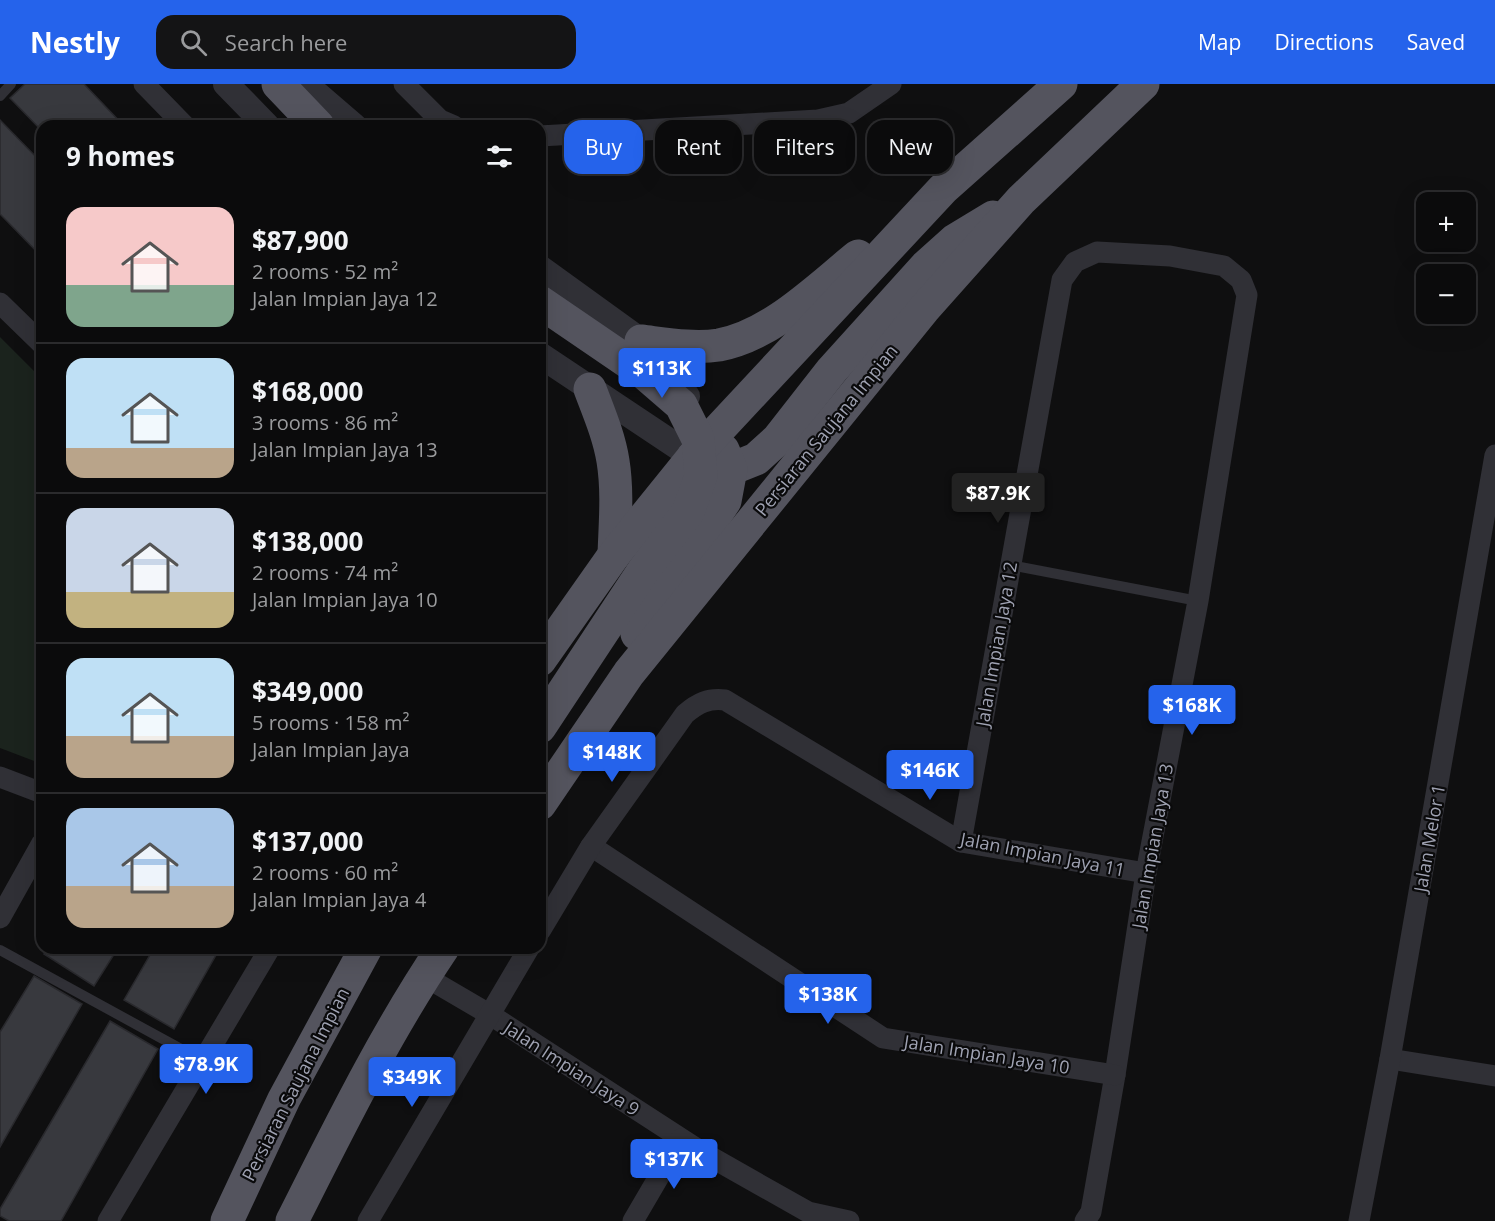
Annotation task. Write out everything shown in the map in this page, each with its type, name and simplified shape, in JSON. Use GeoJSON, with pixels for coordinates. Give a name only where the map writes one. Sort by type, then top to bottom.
{"type":"FeatureCollection","features":[{"type":"Feature","properties":{"kind":"highway"},"geometry":{"type":"LineString","coordinates":[[278,84],[312,120]]}},
{"type":"Feature","properties":{"kind":"highway"},"geometry":{"type":"LineString","coordinates":[[641,341],[681,345],[719,345],[753,333],[790,310],[943,189],[1061,84]]}},
{"type":"Feature","properties":{"kind":"highway","name":"Persiaran Saujana Impian"},"geometry":{"type":"LineString","coordinates":[[546,795],[629,673],[924,309],[1021,200],[1143,84]]}},
{"type":"Feature","properties":{"kind":"highway"},"geometry":{"type":"LineString","coordinates":[[546,651],[614,555],[702,448],[943,189]]}},
{"type":"Feature","properties":{"kind":"highway"},"geometry":{"type":"LineString","coordinates":[[702,448],[718,470],[730,470],[756,459],[778,439],[832,370],[926,266],[955,240],[1021,200]]}},
{"type":"Feature","properties":{"kind":"highway"},"geometry":{"type":"LineString","coordinates":[[546,306],[644,373],[681,405],[698,439],[702,476],[688,512],[643,571],[546,718]]}},
{"type":"Feature","properties":{"kind":"highway"},"geometry":{"type":"LineString","coordinates":[[590,389],[613,461],[616,504],[614,555]]}},
{"type":"Feature","properties":{"kind":"highway"},"geometry":{"type":"LineString","coordinates":[[629,673],[636,635],[724,501],[730,470]]}},
{"type":"Feature","properties":{"kind":"highway","name":"Persiaran Saujana Impian"},"geometry":{"type":"LineString","coordinates":[[227,1221],[284,1099],[363,954]]}},
{"type":"Feature","properties":{"kind":"highway"},"geometry":{"type":"LineString","coordinates":[[292,1221],[420,962],[433,954]]}},
{"type":"Feature","properties":{"kind":"street"},"geometry":{"type":"LineString","coordinates":[[144,84],[179,120]]}},
{"type":"Feature","properties":{"kind":"street"},"geometry":{"type":"LineString","coordinates":[[226,84],[261,120]]}},
{"type":"Feature","properties":{"kind":"street"},"geometry":{"type":"LineString","coordinates":[[305,84],[347,120]]}},
{"type":"Feature","properties":{"kind":"street"},"geometry":{"type":"LineString","coordinates":[[404,84],[440,120]]}},
{"type":"Feature","properties":{"kind":"street"},"geometry":{"type":"LineString","coordinates":[[546,136],[818,120],[849,113],[891,84]]}},
{"type":"Feature","properties":{"kind":"street","name":"Jalan Impian Jaya 13"},"geometry":{"type":"LineString","coordinates":[[1085,1221],[1090,1212],[1115,1075],[1146,873],[1198,601],[1247,295],[1241,280],[1224,266],[1170,256],[1097,252]]}},
{"type":"Feature","properties":{"kind":"street","name":"Jalan Impian Jaya 12"},"geometry":{"type":"LineString","coordinates":[[961,842],[1062,280],[1075,262],[1097,252]]}},
{"type":"Feature","properties":{"kind":"street"},"geometry":{"type":"LineString","coordinates":[[546,272],[641,341],[686,394],[702,448]]}},
{"type":"Feature","properties":{"kind":"street"},"geometry":{"type":"LineString","coordinates":[[0,303],[36,338]]}},
{"type":"Feature","properties":{"kind":"street"},"geometry":{"type":"LineString","coordinates":[[546,359],[590,389],[702,448]]}},
{"type":"Feature","properties":{"kind":"street","name":"Jalan Melor 1"},"geometry":{"type":"LineString","coordinates":[[1359,1221],[1390,1059],[1495,455]]}},
{"type":"Feature","properties":{"kind":"street","name":"Jalan Impian Jaya 11"},"geometry":{"type":"LineString","coordinates":[[591,846],[685,714],[703,702],[713,699],[725,700],[961,842],[1146,873]]}},
{"type":"Feature","properties":{"kind":"street"},"geometry":{"type":"LineString","coordinates":[[0,777],[36,791]]}},
{"type":"Feature","properties":{"kind":"street"},"geometry":{"type":"LineString","coordinates":[[546,921],[591,846]]}},
{"type":"Feature","properties":{"kind":"street","name":"Jalan Impian Jaya 10"},"geometry":{"type":"LineString","coordinates":[[591,846],[883,1038],[1115,1075]]}},
{"type":"Feature","properties":{"kind":"street"},"geometry":{"type":"LineString","coordinates":[[0,918],[36,854]]}},
{"type":"Feature","properties":{"kind":"street"},"geometry":{"type":"LineString","coordinates":[[108,1221],[266,954]]}},
{"type":"Feature","properties":{"kind":"street"},"geometry":{"type":"LineString","coordinates":[[368,1221],[526,954]]}},
{"type":"Feature","properties":{"kind":"street","name":"Jalan Impian Jaya 9"},"geometry":{"type":"LineString","coordinates":[[420,962],[489,1014],[681,1139],[808,1212],[849,1221]]}},
{"type":"Feature","properties":{"kind":"street"},"geometry":{"type":"LineString","coordinates":[[1390,1059],[1495,1076]]}},
{"type":"Feature","properties":{"kind":"street"},"geometry":{"type":"LineString","coordinates":[[633,1221],[681,1139]]}},
{"type":"Feature","properties":{"kind":"lane"},"geometry":{"type":"LineString","coordinates":[[0,96],[11,84]]}},
{"type":"Feature","properties":{"kind":"lane"},"geometry":{"type":"LineString","coordinates":[[1010,565],[1198,601]]}},
{"type":"Feature","properties":{"kind":"lane"},"geometry":{"type":"LineString","coordinates":[[0,950],[203,1061]]}},
{"type":"Feature","properties":{"kind":"shaded area"},"geometry":{"type":"Polygon","coordinates":[[[0,337],[36,373],[36,762],[0,748],[0,337]]]}},
{"type":"Feature","properties":{"kind":"building"},"geometry":{"type":"Polygon","coordinates":[[[25,84],[84,84],[118,120],[36,120],[36,125],[10,98],[25,84]]]}},
{"type":"Feature","properties":{"kind":"building"},"geometry":{"type":"Polygon","coordinates":[[[0,120],[36,157],[36,251],[0,214],[0,120]]]}},
{"type":"Feature","properties":{"kind":"building"},"geometry":{"type":"Polygon","coordinates":[[[44,954],[114,954],[94,986],[44,954]]]}},
{"type":"Feature","properties":{"kind":"building"},"geometry":{"type":"Polygon","coordinates":[[[151,954],[217,954],[174,1029],[124,1000],[151,954]]]}},
{"type":"Feature","properties":{"kind":"building"},"geometry":{"type":"Polygon","coordinates":[[[34,976],[82,1004],[0,1147],[0,1032],[34,976]]]}},
{"type":"Feature","properties":{"kind":"building"},"geometry":{"type":"Polygon","coordinates":[[[110,1021],[158,1049],[61,1221],[9,1221],[0,1216],[0,1209],[110,1021]]]}}]}
